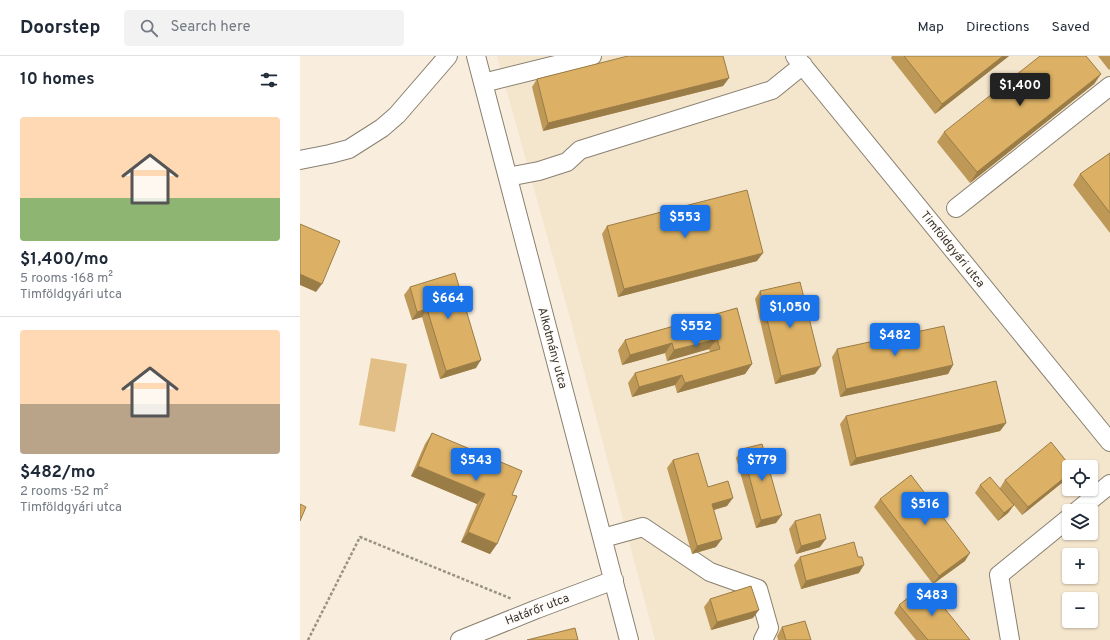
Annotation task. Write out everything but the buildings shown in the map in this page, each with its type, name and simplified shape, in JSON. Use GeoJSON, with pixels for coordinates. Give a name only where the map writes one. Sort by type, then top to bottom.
{"type":"FeatureCollection","features":[{"type":"Feature","properties":{"kind":"street"},"geometry":{"type":"LineString","coordinates":[[300,160],[350,149],[382,128],[397,115],[448,56]]}},
{"type":"Feature","properties":{"kind":"street","name":"Alkotmány utca"},"geometry":{"type":"LineString","coordinates":[[476,56],[629,640]]}},
{"type":"Feature","properties":{"kind":"street"},"geometry":{"type":"LineString","coordinates":[[483,83],[592,56]]}},
{"type":"Feature","properties":{"kind":"street"},"geometry":{"type":"LineString","coordinates":[[508,177],[539,171],[567,162],[580,150],[772,90],[799,61]]}},
{"type":"Feature","properties":{"kind":"street","name":"Timföldgyári utca"},"geometry":{"type":"LineString","coordinates":[[799,61],[1110,442]]}},
{"type":"Feature","properties":{"kind":"street"},"geometry":{"type":"LineString","coordinates":[[956,208],[1105,84]]}},
{"type":"Feature","properties":{"kind":"street"},"geometry":{"type":"LineString","coordinates":[[1086,504],[1110,484]]}},
{"type":"Feature","properties":{"kind":"street"},"geometry":{"type":"LineString","coordinates":[[1010,640],[999,575],[1062,524]]}},
{"type":"Feature","properties":{"kind":"street"},"geometry":{"type":"LineString","coordinates":[[603,538],[643,528],[710,572],[758,589],[769,628],[763,640]]}},
{"type":"Feature","properties":{"kind":"street","name":"Határőr utca"},"geometry":{"type":"LineString","coordinates":[[460,640],[614,580]]}},
{"type":"Feature","properties":{"kind":"path"},"geometry":{"type":"LineString","coordinates":[[308,640],[360,537],[537,609]]}},
{"type":"Feature","properties":{"kind":"shaded area"},"geometry":{"type":"Polygon","coordinates":[[[497,56],[1110,56],[1110,640],[655,640],[568,311],[497,56]]]}},
{"type":"Feature","properties":{"kind":"shaded area"},"geometry":{"type":"Polygon","coordinates":[[[371,358],[407,364],[395,432],[359,425],[371,358]]]}}]}
